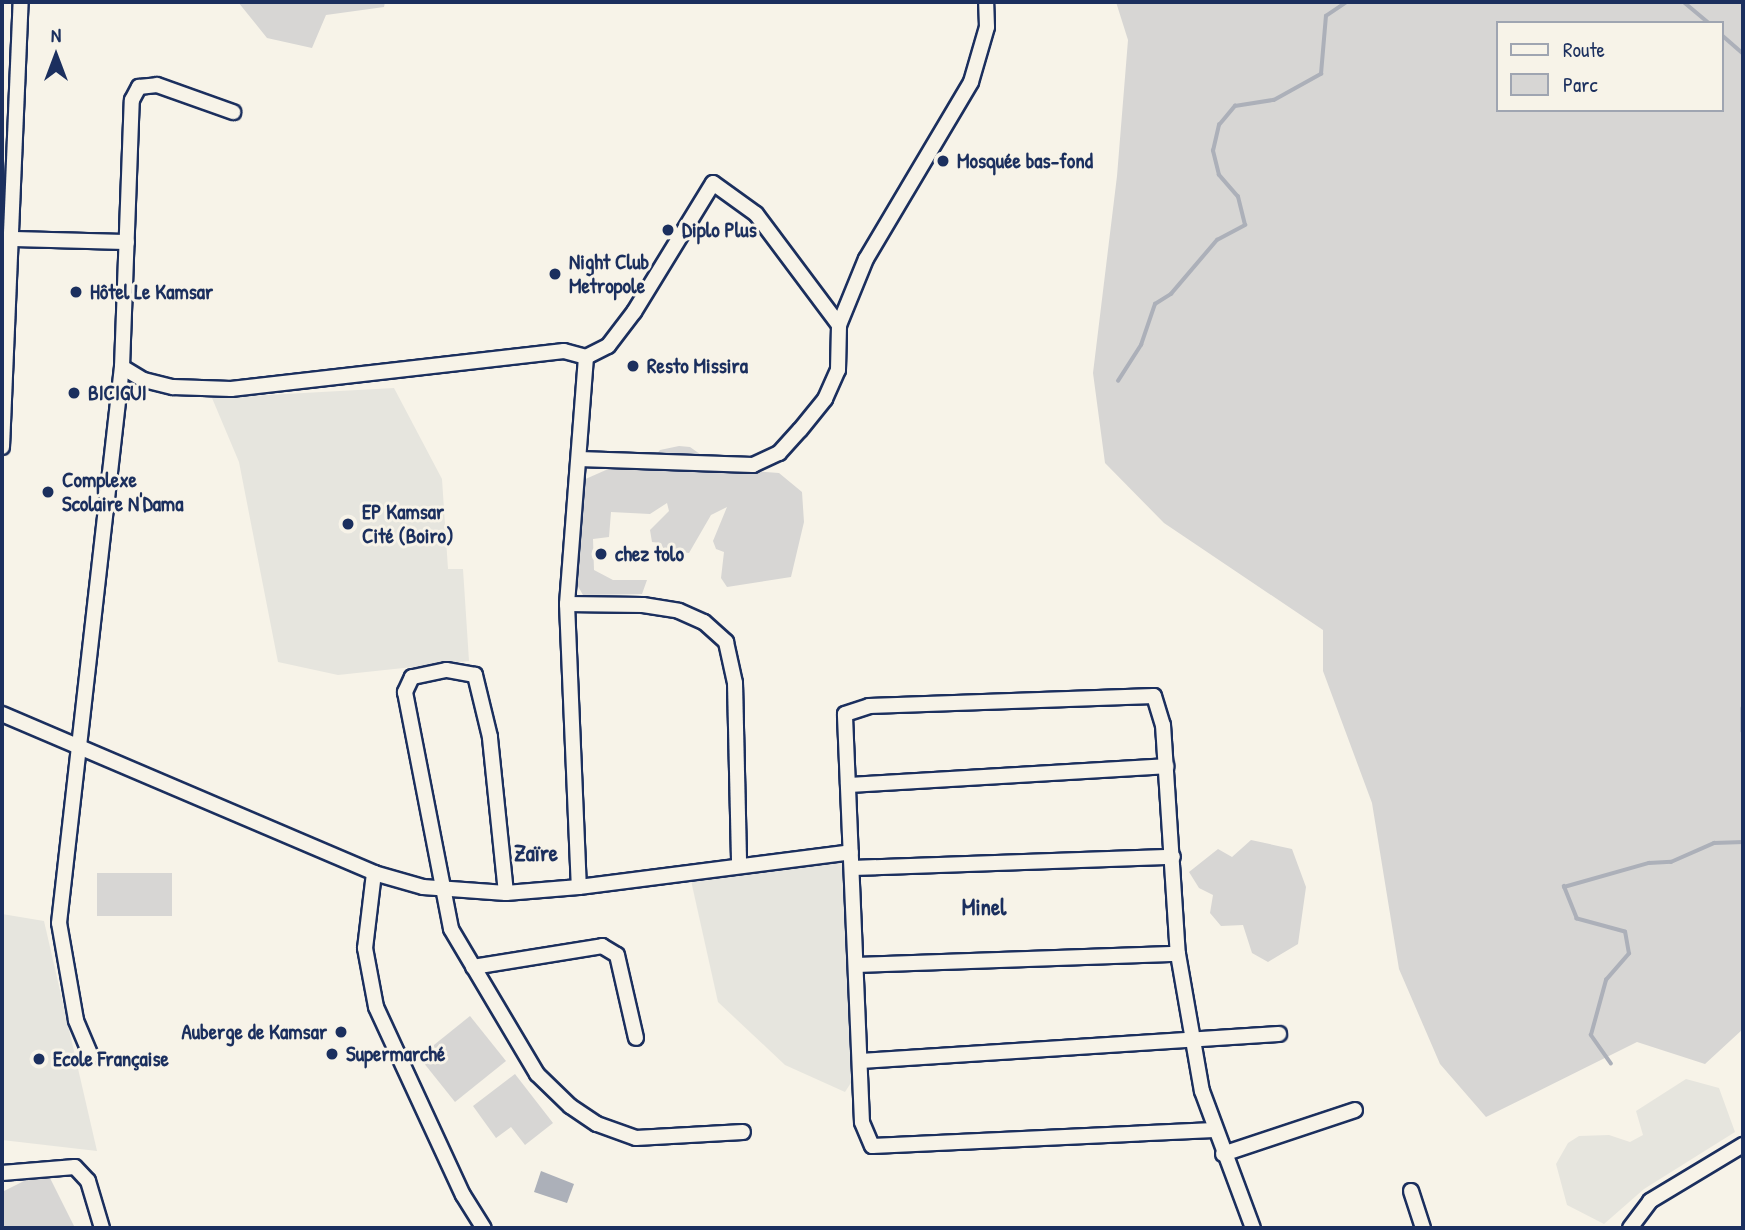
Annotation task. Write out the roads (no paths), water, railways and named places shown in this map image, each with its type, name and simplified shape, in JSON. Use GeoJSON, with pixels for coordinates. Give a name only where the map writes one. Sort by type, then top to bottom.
{"type":"FeatureCollection","features":[{"type":"Feature","properties":{"kind":"street"},"geometry":{"type":"LineString","coordinates":[[3,437],[21,2]]}},
{"type":"Feature","properties":{"kind":"street"},"geometry":{"type":"LineString","coordinates":[[579,458],[753,465],[779,453],[831,385],[838,370],[839,325],[866,259],[971,82],[987,27],[986,2]]}},
{"type":"Feature","properties":{"kind":"street"},"geometry":{"type":"LineString","coordinates":[[91,1056],[76,1020],[59,923],[82,745],[122,367],[132,100],[139,87],[157,85],[233,112]]}},
{"type":"Feature","properties":{"kind":"street"},"geometry":{"type":"LineString","coordinates":[[122,367],[144,380],[173,387],[231,389],[564,351],[586,357],[608,346],[634,312],[713,183],[756,214],[839,325]]}},
{"type":"Feature","properties":{"kind":"street"},"geometry":{"type":"LineString","coordinates":[[12,239],[127,242]]}},
{"type":"Feature","properties":{"kind":"street"},"geometry":{"type":"LineString","coordinates":[[579,887],[567,604],[586,357]]}},
{"type":"Feature","properties":{"kind":"street"},"geometry":{"type":"LineString","coordinates":[[567,604],[643,605],[679,611],[704,622],[726,642],[735,683],[739,865]]}},
{"type":"Feature","properties":{"kind":"street"},"geometry":{"type":"LineString","coordinates":[[506,893],[491,737],[475,675],[446,670],[412,677],[405,692],[451,929],[537,1074],[570,1107],[597,1124],[636,1138],[743,1132]]}},
{"type":"Feature","properties":{"kind":"street"},"geometry":{"type":"LineString","coordinates":[[1214,1130],[1134,1137],[872,1146],[862,1122],[845,714],[869,706],[1154,696],[1163,725],[1178,954],[1194,1040],[1214,1130],[1253,1228]]}},
{"type":"Feature","properties":{"kind":"street"},"geometry":{"type":"LineString","coordinates":[[2,714],[82,745],[374,873],[442,889],[506,893],[579,887],[851,852]]}},
{"type":"Feature","properties":{"kind":"street"},"geometry":{"type":"LineString","coordinates":[[848,785],[1166,766]]}},
{"type":"Feature","properties":{"kind":"street"},"geometry":{"type":"LineString","coordinates":[[852,868],[1173,857]]}},
{"type":"Feature","properties":{"kind":"street"},"geometry":{"type":"LineString","coordinates":[[374,873],[365,948],[373,998],[463,1195],[484,1228]]}},
{"type":"Feature","properties":{"kind":"street"},"geometry":{"type":"LineString","coordinates":[[473,967],[602,946],[617,956],[636,1038]]}},
{"type":"Feature","properties":{"kind":"street"},"geometry":{"type":"LineString","coordinates":[[856,965],[1178,954]]}},
{"type":"Feature","properties":{"kind":"street"},"geometry":{"type":"LineString","coordinates":[[860,1061],[1279,1034]]}},
{"type":"Feature","properties":{"kind":"street"},"geometry":{"type":"LineString","coordinates":[[1223,1154],[1355,1110]]}},
{"type":"Feature","properties":{"kind":"street"},"geometry":{"type":"LineString","coordinates":[[1630,1228],[1650,1201],[1743,1144]]}},
{"type":"Feature","properties":{"kind":"street"},"geometry":{"type":"LineString","coordinates":[[2,1173],[75,1167],[88,1181],[102,1228]]}},
{"type":"Feature","properties":{"kind":"street"},"geometry":{"type":"LineString","coordinates":[[1410,1191],[1423,1228]]}},
{"type":"Feature","properties":{"kind":"waterway"},"geometry":{"type":"LineString","coordinates":[[1118,381],[1141,345],[1155,304],[1171,294],[1217,240],[1245,225],[1238,197],[1219,175],[1213,151],[1219,125],[1235,106],[1274,100],[1321,74],[1326,16],[1347,2]]}},
{"type":"Feature","properties":{"kind":"waterway"},"geometry":{"type":"LineString","coordinates":[[1684,2],[1707,21]]}},
{"type":"Feature","properties":{"kind":"waterway"},"geometry":{"type":"LineString","coordinates":[[1724,37],[1743,53]]}},
{"type":"Feature","properties":{"kind":"waterway"},"geometry":{"type":"LineString","coordinates":[[1743,708],[1743,731]]}},
{"type":"Feature","properties":{"kind":"waterway"},"geometry":{"type":"LineString","coordinates":[[1611,1064],[1591,1035],[1606,980],[1629,954],[1625,932],[1577,919],[1564,887],[1649,863],[1671,862],[1714,843],[1743,842]]}},
{"type":"Feature","properties":{"kind":"place","name":"Mosquée bas-fond"},"geometry":{"type":"Point","coordinates":[943,161]}},
{"type":"Feature","properties":{"kind":"place","name":"Diplo Plus"},"geometry":{"type":"Point","coordinates":[668,230]}},
{"type":"Feature","properties":{"kind":"place","name":"Night Club Metropole"},"geometry":{"type":"Point","coordinates":[555,274]}},
{"type":"Feature","properties":{"kind":"place","name":"Hôtel Le Kamsar"},"geometry":{"type":"Point","coordinates":[76,292]}},
{"type":"Feature","properties":{"kind":"place","name":"Resto Missira"},"geometry":{"type":"Point","coordinates":[633,366]}},
{"type":"Feature","properties":{"kind":"place","name":"BICIGUI"},"geometry":{"type":"Point","coordinates":[74,393]}},
{"type":"Feature","properties":{"kind":"place","name":"Complexe Scolaire N'Dama"},"geometry":{"type":"Point","coordinates":[48,492]}},
{"type":"Feature","properties":{"kind":"place","name":"EP Kamsar Cité (Boiro)"},"geometry":{"type":"Point","coordinates":[348,524]}},
{"type":"Feature","properties":{"kind":"place","name":"chez tolo"},"geometry":{"type":"Point","coordinates":[601,554]}},
{"type":"Feature","properties":{"kind":"place","name":"Auberge de Kamsar"},"geometry":{"type":"Point","coordinates":[341,1032]}},
{"type":"Feature","properties":{"kind":"place","name":"Supermarché"},"geometry":{"type":"Point","coordinates":[332,1054]}},
{"type":"Feature","properties":{"kind":"place","name":"Ecole Française"},"geometry":{"type":"Point","coordinates":[39,1059]}},
{"type":"Feature","properties":{"kind":"district","name":"Zaïre"},"geometry":{"type":"Point","coordinates":[536,853]}},
{"type":"Feature","properties":{"kind":"district","name":"Minel"},"geometry":{"type":"Point","coordinates":[984,907]}}]}
